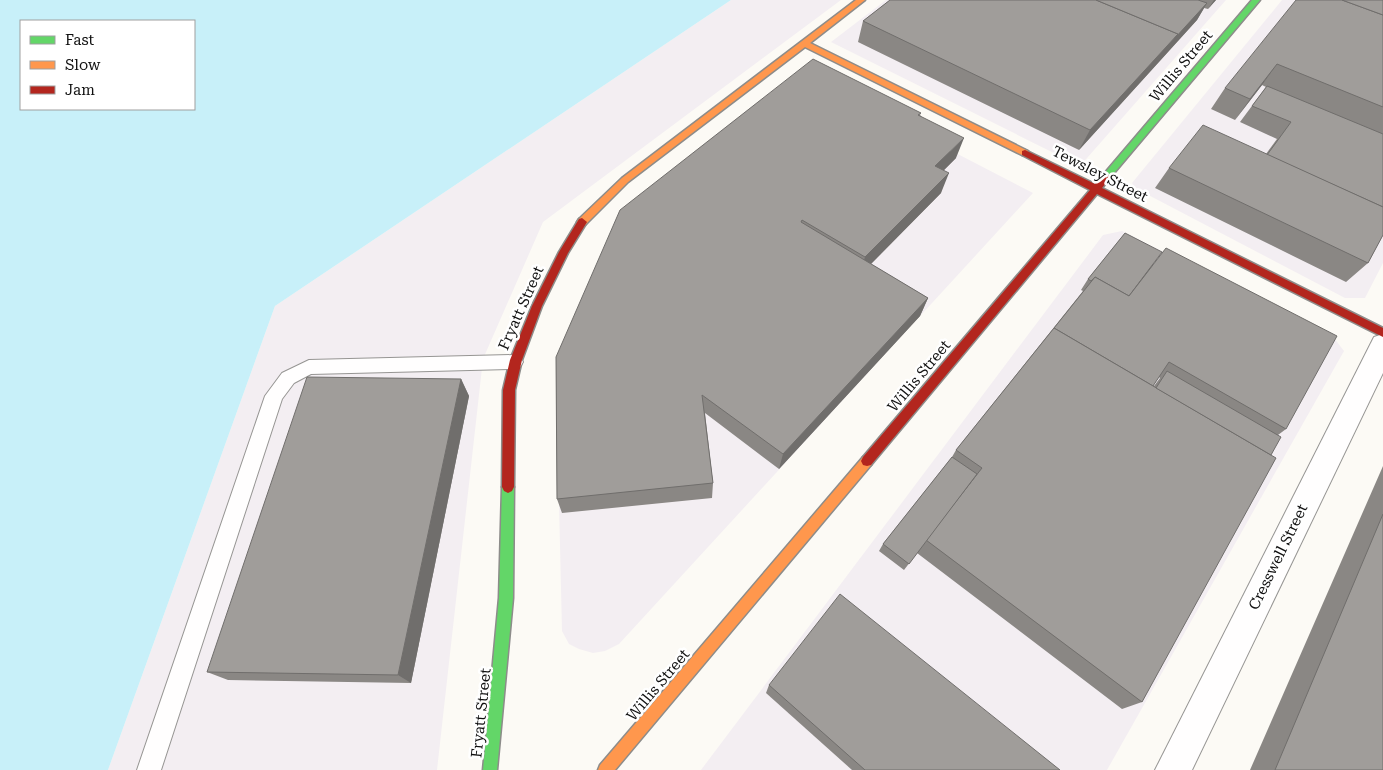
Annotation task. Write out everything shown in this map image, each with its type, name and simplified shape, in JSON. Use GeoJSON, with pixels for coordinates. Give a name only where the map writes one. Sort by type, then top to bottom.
{"type":"FeatureCollection","features":[{"type":"Feature","properties":{"kind":"street","name":"Fryatt Street"},"geometry":{"type":"LineString","coordinates":[[490,770],[506,598],[510,390],[514,362],[523,335],[563,253],[579,226],[598,204],[625,180],[861,0]]}},
{"type":"Feature","properties":{"kind":"street","name":"Willis Street"},"geometry":{"type":"LineString","coordinates":[[605,770],[1256,0]]}},
{"type":"Feature","properties":{"kind":"street","name":"Tewsley Street"},"geometry":{"type":"LineString","coordinates":[[804,44],[1383,333]]}},
{"type":"Feature","properties":{"kind":"street","name":"Cresswell Street"},"geometry":{"type":"LineString","coordinates":[[1173,770],[1383,345]]}},
{"type":"Feature","properties":{"kind":"lane"},"geometry":{"type":"LineString","coordinates":[[149,770],[274,396],[288,378],[309,367],[514,362]]}},
{"type":"Feature","properties":{"kind":"shaded area"},"geometry":{"type":"Polygon","coordinates":[[[731,0],[841,0],[543,222],[483,359],[437,770],[108,770],[275,306],[731,0]]]}},
{"type":"Feature","properties":{"kind":"shaded area"},"geometry":{"type":"Polygon","coordinates":[[[886,0],[1226,0],[1080,166],[831,42],[886,0]]]}},
{"type":"Feature","properties":{"kind":"shaded area"},"geometry":{"type":"Polygon","coordinates":[[[1282,0],[1356,0],[1383,10],[1383,263],[1365,298],[1345,298],[1135,188],[1132,183],[1282,0]]]}},
{"type":"Feature","properties":{"kind":"shaded area"},"geometry":{"type":"Polygon","coordinates":[[[809,77],[1033,193],[619,644],[605,651],[593,653],[579,649],[569,644],[562,631],[556,374],[809,77]]]}},
{"type":"Feature","properties":{"kind":"shaded area"},"geometry":{"type":"Polygon","coordinates":[[[1122,231],[1334,338],[1344,351],[1107,770],[701,770],[1103,235],[1122,231]]]}},
{"type":"Feature","properties":{"kind":"water"},"geometry":{"type":"Polygon","coordinates":[[[0,0],[731,0],[275,306],[108,770],[0,770],[0,0]]]}},
{"type":"Feature","properties":{"kind":"building"},"geometry":{"type":"Polygon","coordinates":[[[890,0],[1096,0],[1178,34],[1090,130],[863,21],[890,0]]]}},
{"type":"Feature","properties":{"kind":"building"},"geometry":{"type":"Polygon","coordinates":[[[1096,0],[1198,0],[1207,3],[1175,38],[1178,34],[1096,0]]]}},
{"type":"Feature","properties":{"kind":"building"},"geometry":{"type":"Polygon","coordinates":[[[1296,0],[1342,0],[1383,15],[1383,107],[1277,64],[1250,99],[1225,88],[1296,0]]]}},
{"type":"Feature","properties":{"kind":"building"},"geometry":{"type":"Polygon","coordinates":[[[1342,0],[1383,0],[1383,15],[1342,0]]]}},
{"type":"Feature","properties":{"kind":"building"},"geometry":{"type":"Polygon","coordinates":[[[813,59],[921,113],[918,115],[964,138],[935,166],[949,173],[865,257],[802,220],[801,222],[928,298],[783,454],[702,395],[713,483],[557,499],[556,357],[620,210],[813,59]]]}},
{"type":"Feature","properties":{"kind":"building"},"geometry":{"type":"Polygon","coordinates":[[[1267,86],[1383,134],[1383,207],[1267,155],[1291,122],[1252,106],[1267,86]]]}},
{"type":"Feature","properties":{"kind":"building"},"geometry":{"type":"Polygon","coordinates":[[[1203,125],[1383,207],[1383,235],[1368,263],[1169,168],[1203,125]]]}},
{"type":"Feature","properties":{"kind":"building"},"geometry":{"type":"Polygon","coordinates":[[[1125,233],[1162,252],[1129,296],[1095,277],[1091,281],[1088,279],[1125,233]]]}},
{"type":"Feature","properties":{"kind":"building"},"geometry":{"type":"Polygon","coordinates":[[[1166,248],[1337,336],[1286,429],[1169,362],[1153,386],[1054,328],[1095,277],[1129,296],[1166,248]]]}},
{"type":"Feature","properties":{"kind":"building"},"geometry":{"type":"Polygon","coordinates":[[[1054,328],[1276,458],[1142,702],[926,540],[982,468],[956,450],[1054,328]]]}},
{"type":"Feature","properties":{"kind":"building"},"geometry":{"type":"Polygon","coordinates":[[[1167,371],[1281,437],[1271,455],[1156,388],[1167,371]]]}},
{"type":"Feature","properties":{"kind":"building"},"geometry":{"type":"Polygon","coordinates":[[[307,377],[461,379],[398,675],[207,672],[307,377]]]}},
{"type":"Feature","properties":{"kind":"building"},"geometry":{"type":"Polygon","coordinates":[[[952,457],[977,474],[909,564],[883,544],[952,457]]]}},
{"type":"Feature","properties":{"kind":"building"},"geometry":{"type":"Polygon","coordinates":[[[1383,514],[1383,770],[1275,770],[1383,514]]]}},
{"type":"Feature","properties":{"kind":"building"},"geometry":{"type":"Polygon","coordinates":[[[840,594],[1060,770],[865,770],[769,685],[840,594]]]}},
{"type":"Feature","properties":{"kind":"traffic: fast"},"geometry":{"type":"LineString","coordinates":[[1106,177],[1256,0]]}},
{"type":"Feature","properties":{"kind":"traffic: fast"},"geometry":{"type":"LineString","coordinates":[[490,770],[506,598],[508,487]]}},
{"type":"Feature","properties":{"kind":"traffic: slow"},"geometry":{"type":"LineString","coordinates":[[582,222],[625,180],[861,0]]}},
{"type":"Feature","properties":{"kind":"traffic: slow"},"geometry":{"type":"LineString","coordinates":[[804,43],[1025,153]]}},
{"type":"Feature","properties":{"kind":"traffic: slow"},"geometry":{"type":"LineString","coordinates":[[605,770],[867,461]]}},
{"type":"Feature","properties":{"kind":"traffic: jam"},"geometry":{"type":"LineString","coordinates":[[1025,153],[1383,333]]}},
{"type":"Feature","properties":{"kind":"traffic: jam"},"geometry":{"type":"LineString","coordinates":[[867,461],[1106,177]]}},
{"type":"Feature","properties":{"kind":"traffic: jam"},"geometry":{"type":"LineString","coordinates":[[508,487],[509,390],[516,360],[537,306],[564,252],[582,222]]}}]}
